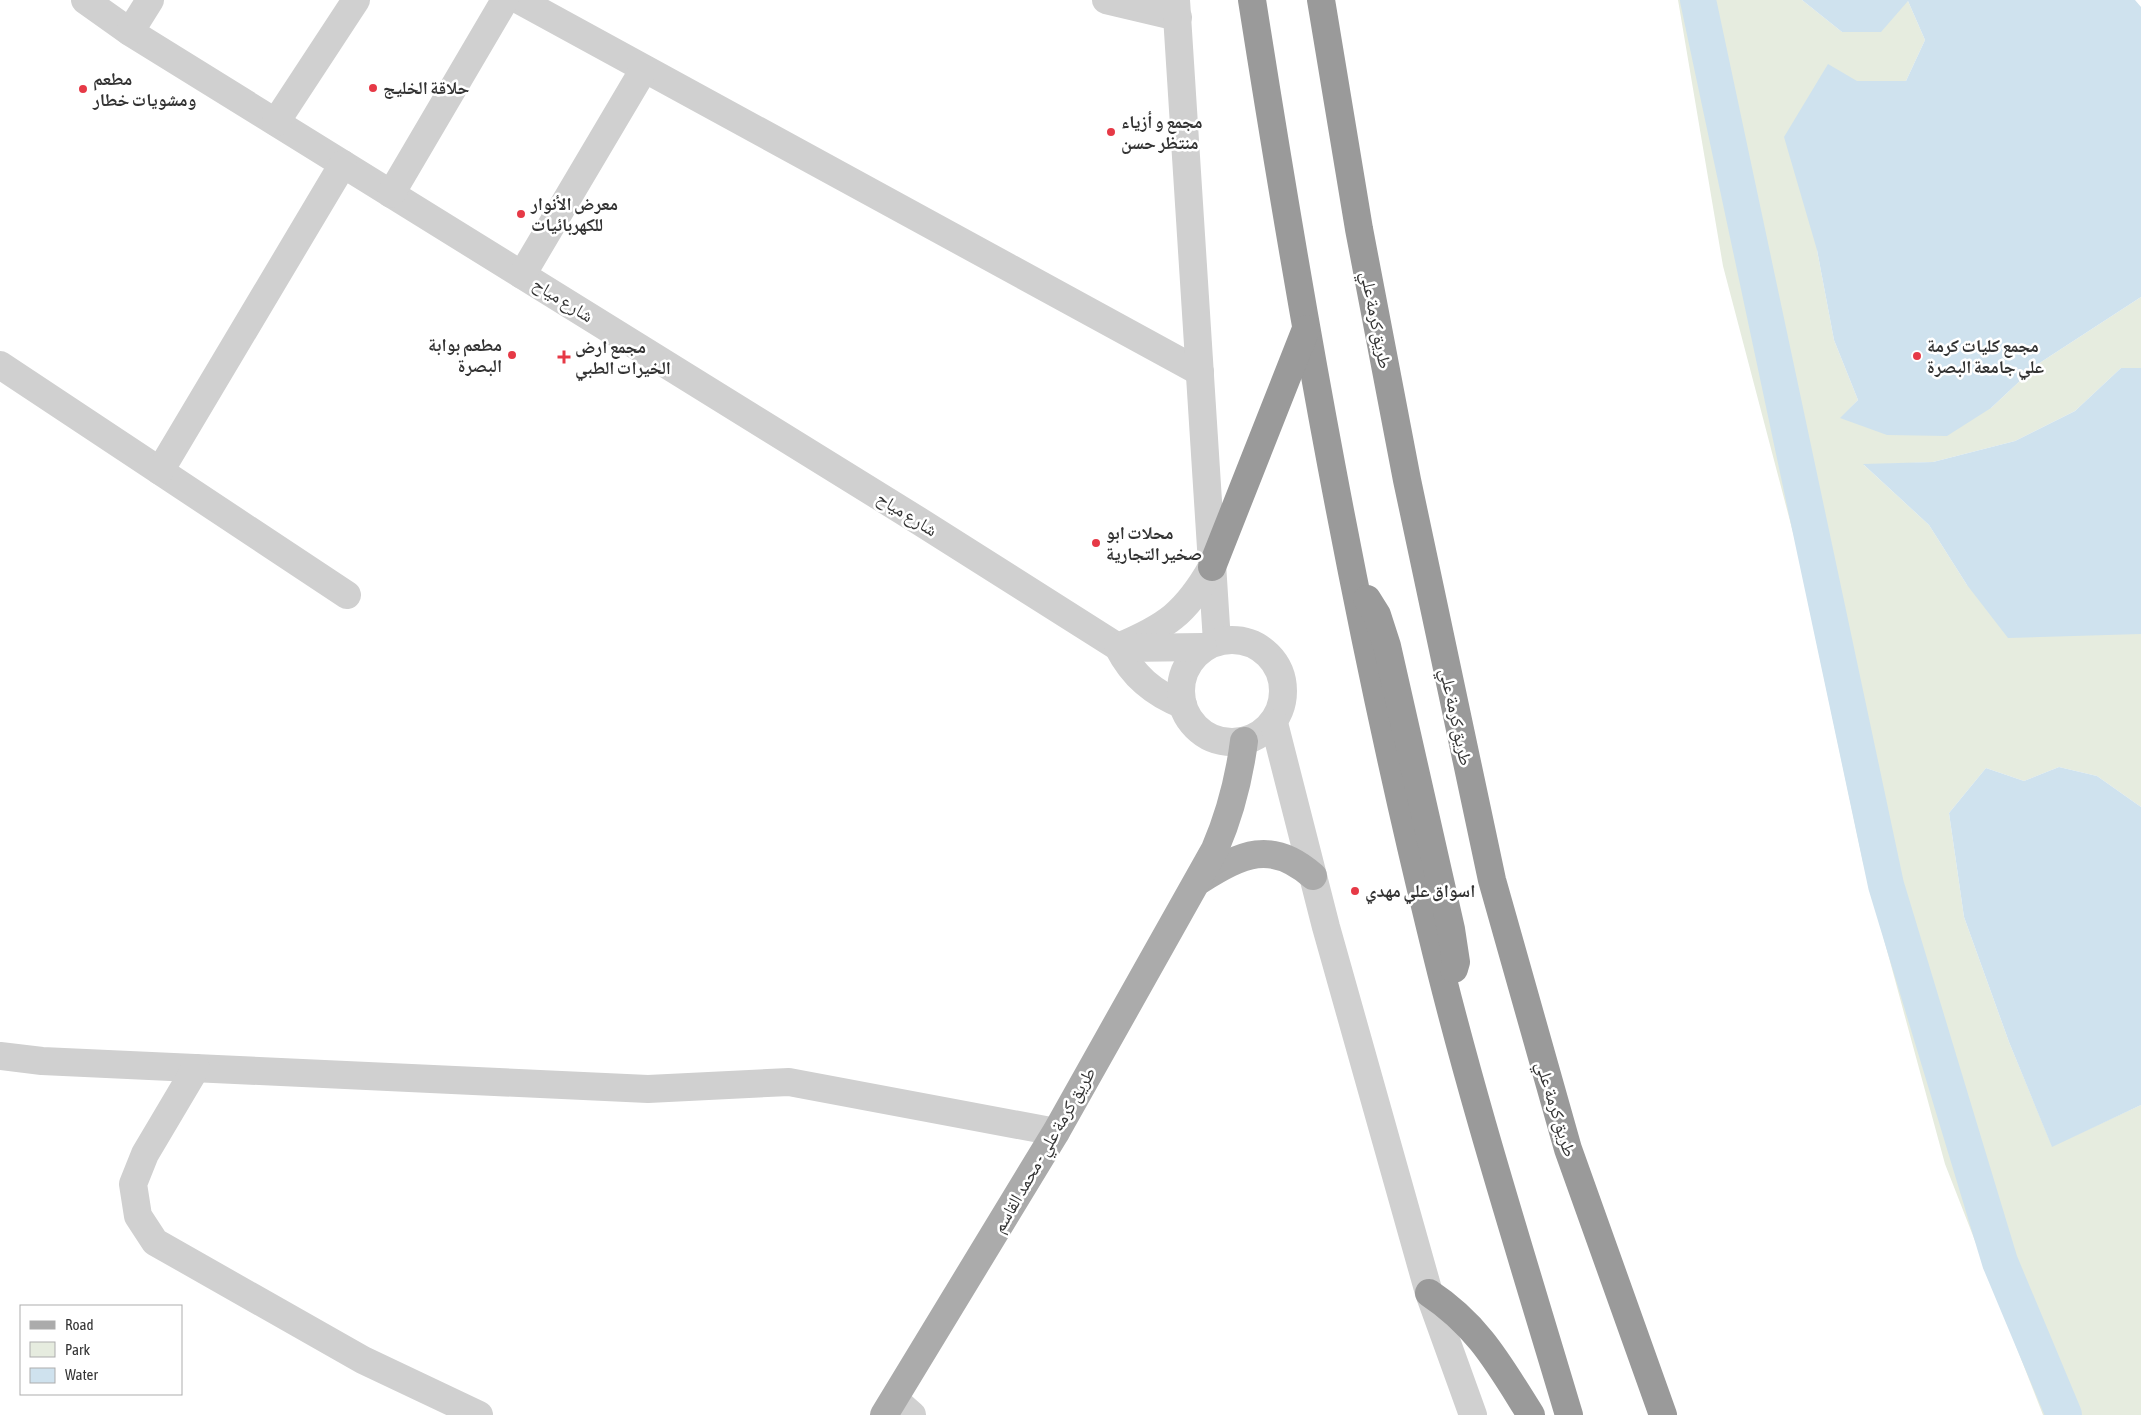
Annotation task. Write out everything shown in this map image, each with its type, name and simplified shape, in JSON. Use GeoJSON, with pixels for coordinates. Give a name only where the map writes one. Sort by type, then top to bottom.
{"type":"FeatureCollection","features":[{"type":"Feature","properties":{"kind":"highway"},"geometry":{"type":"LineString","coordinates":[[1252,0],[1306,329],[1354,585],[1384,725],[1447,993],[1476,1104],[1568,1415]]}},
{"type":"Feature","properties":{"kind":"highway","name":"طريق كرمة علي"},"geometry":{"type":"LineString","coordinates":[[1321,0],[1358,229],[1407,480],[1492,880],[1568,1149],[1663,1415]]}},
{"type":"Feature","properties":{"kind":"highway"},"geometry":{"type":"LineString","coordinates":[[1212,567],[1306,329]]}},
{"type":"Feature","properties":{"kind":"highway"},"geometry":{"type":"LineString","coordinates":[[1429,1293],[1450,1307],[1483,1340],[1531,1415]]}},
{"type":"Feature","properties":{"kind":"main road","name":"طريق كرمة علي - محمد القاسم"},"geometry":{"type":"LineString","coordinates":[[897,1410],[1215,849],[1230,815],[1240,779],[1244,741]]}},
{"type":"Feature","properties":{"kind":"main road"},"geometry":{"type":"LineString","coordinates":[[1196,882],[1229,862],[1256,854],[1272,854],[1287,858],[1313,876]]}},
{"type":"Feature","properties":{"kind":"street","name":"شارع مياح"},"geometry":{"type":"LineString","coordinates":[[85,0],[130,32],[1118,647]]}},
{"type":"Feature","properties":{"kind":"street"},"geometry":{"type":"LineString","coordinates":[[130,32],[150,0]]}},
{"type":"Feature","properties":{"kind":"street"},"geometry":{"type":"LineString","coordinates":[[276,122],[356,0]]}},
{"type":"Feature","properties":{"kind":"street"},"geometry":{"type":"LineString","coordinates":[[391,194],[505,0]]}},
{"type":"Feature","properties":{"kind":"street"},"geometry":{"type":"LineString","coordinates":[[519,0],[1200,372]]}},
{"type":"Feature","properties":{"kind":"street"},"geometry":{"type":"LineString","coordinates":[[1106,0],[1177,8],[1212,567],[1210,644],[1183,674],[1181,690],[1183,705],[1190,720],[1201,732],[1215,740],[1231,743],[1244,741],[1262,734],[1274,723],[1281,708],[1284,693],[1282,676],[1275,662],[1264,650],[1250,643],[1233,640],[1210,644],[1118,647]]}},
{"type":"Feature","properties":{"kind":"street"},"geometry":{"type":"LineString","coordinates":[[522,275],[644,69]]}},
{"type":"Feature","properties":{"kind":"street"},"geometry":{"type":"LineString","coordinates":[[160,471],[343,164]]}},
{"type":"Feature","properties":{"kind":"street"},"geometry":{"type":"LineString","coordinates":[[0,365],[346,595]]}},
{"type":"Feature","properties":{"kind":"street"},"geometry":{"type":"LineString","coordinates":[[1118,647],[1165,624],[1184,608],[1200,589],[1212,567]]}},
{"type":"Feature","properties":{"kind":"street"},"geometry":{"type":"LineString","coordinates":[[1118,647],[1138,677],[1167,698],[1183,705]]}},
{"type":"Feature","properties":{"kind":"street"},"geometry":{"type":"LineString","coordinates":[[1274,723],[1313,876],[1429,1293],[1473,1415]]}},
{"type":"Feature","properties":{"kind":"street"},"geometry":{"type":"LineString","coordinates":[[0,1056],[42,1061],[648,1089],[789,1082],[1056,1132]]}},
{"type":"Feature","properties":{"kind":"street"},"geometry":{"type":"LineString","coordinates":[[196,1068],[144,1154],[134,1184],[138,1216],[155,1242],[363,1360],[479,1415]]}},
{"type":"Feature","properties":{"kind":"green space"},"geometry":{"type":"Polygon","coordinates":[[[1678,0],[1802,0],[1842,32],[1908,1],[1925,40],[1906,81],[1857,81],[1817,250],[1834,340],[1858,400],[1841,418],[1991,408],[2038,364],[2141,297],[2141,368],[2121,368],[2075,411],[2015,441],[1933,462],[1864,465],[1929,525],[1967,585],[2104,634],[2141,634],[2141,807],[2097,776],[2059,767],[2024,781],[1986,768],[1949,813],[1964,917],[2009,1042],[2052,1146],[2141,1105],[2141,1415],[2043,1415],[1945,1164],[1863,862],[1795,540],[1723,266],[1678,0]]]}},
{"type":"Feature","properties":{"kind":"water"},"geometry":{"type":"Polygon","coordinates":[[[1802,0],[2135,0],[2141,7],[2141,297],[2038,364],[1991,408],[1947,436],[1887,435],[1840,418],[1858,400],[1834,340],[1817,250],[1784,137],[1828,64],[1857,81],[1906,81],[1925,40],[1908,1],[1881,32],[1842,32],[1802,0]]]}},
{"type":"Feature","properties":{"kind":"water"},"geometry":{"type":"Polygon","coordinates":[[[2121,368],[2141,368],[2141,634],[2008,638],[1967,585],[1929,525],[1863,464],[1933,462],[2015,441],[2075,411],[2121,368]]]}},
{"type":"Feature","properties":{"kind":"water"},"geometry":{"type":"Polygon","coordinates":[[[2059,767],[2097,776],[2141,807],[2141,1105],[2052,1147],[2009,1042],[1964,917],[1949,813],[1986,768],[2024,781],[2059,767]]]}},
{"type":"Feature","properties":{"kind":"waterway"},"geometry":{"type":"LineString","coordinates":[[1698,0],[1886,885],[2000,1262],[2064,1415]]}},
{"type":"Feature","properties":{"kind":"place","name":"حلاقة الخليج"},"geometry":{"type":"Point","coordinates":[373,88]}},
{"type":"Feature","properties":{"kind":"place","name":"مطعم ومشويات خطار"},"geometry":{"type":"Point","coordinates":[83,89]}},
{"type":"Feature","properties":{"kind":"place","name":"مجمع و أزياء منتظر حسن"},"geometry":{"type":"Point","coordinates":[1111,132]}},
{"type":"Feature","properties":{"kind":"place","name":"معرض الأنوار للكهربائيات"},"geometry":{"type":"Point","coordinates":[521,214]}},
{"type":"Feature","properties":{"kind":"place","name":"مطعم بوابة البصرة"},"geometry":{"type":"Point","coordinates":[512,355]}},
{"type":"Feature","properties":{"kind":"place","name":"مجمع كليات كرمة علي جامعة البصرة"},"geometry":{"type":"Point","coordinates":[1917,356]}},
{"type":"Feature","properties":{"kind":"place","name":"مجمع ارض الخيرات الطبي"},"geometry":{"type":"Point","coordinates":[564,357]}},
{"type":"Feature","properties":{"kind":"place","name":"محلات ابو صخير التجارية"},"geometry":{"type":"Point","coordinates":[1096,543]}},
{"type":"Feature","properties":{"kind":"place","name":"اسواق علي مهدي"},"geometry":{"type":"Point","coordinates":[1355,891]}}]}
